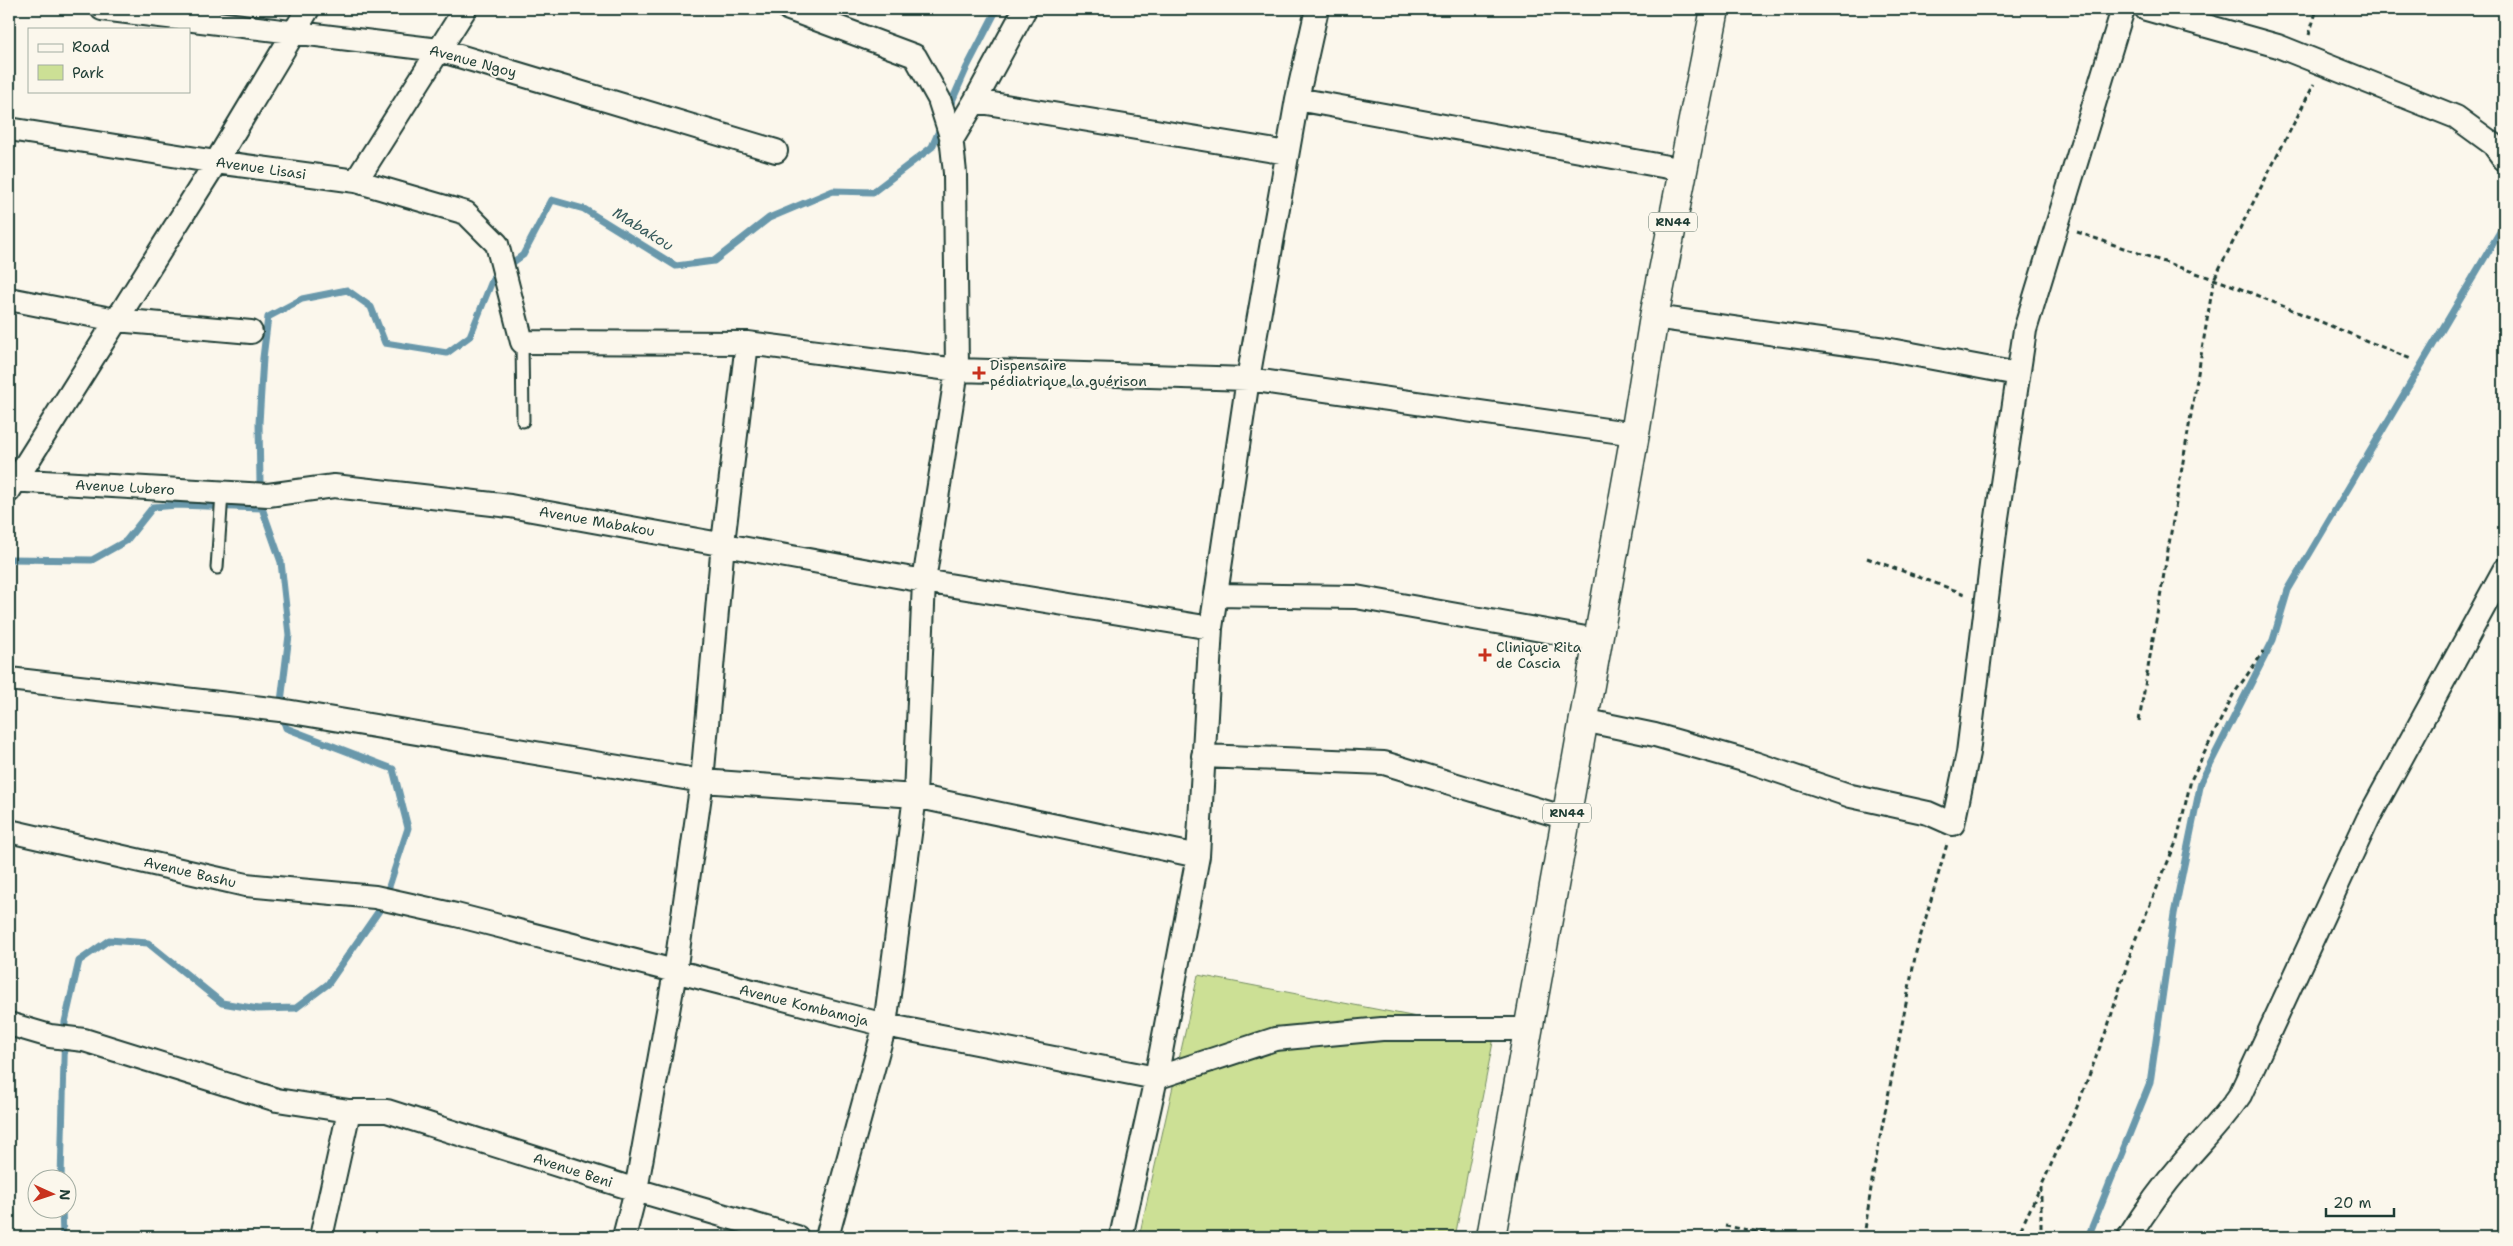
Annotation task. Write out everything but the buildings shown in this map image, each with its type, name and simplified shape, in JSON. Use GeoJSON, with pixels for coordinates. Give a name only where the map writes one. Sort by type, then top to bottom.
{"type":"FeatureCollection","features":[{"type":"Feature","properties":{"kind":"main road","name":"RN44"},"geometry":{"type":"LineString","coordinates":[[1491,1237],[1582,720],[1636,434],[1654,317],[1684,170],[1710,10]]}},
{"type":"Feature","properties":{"kind":"street","name":"Avenue Ngoy"},"geometry":{"type":"LineString","coordinates":[[102,9],[294,30],[439,50],[776,151]]}},
{"type":"Feature","properties":{"kind":"street"},"geometry":{"type":"LineString","coordinates":[[11,484],[216,162],[308,9]]}},
{"type":"Feature","properties":{"kind":"street"},"geometry":{"type":"LineString","coordinates":[[356,180],[465,9]]}},
{"type":"Feature","properties":{"kind":"street"},"geometry":{"type":"LineString","coordinates":[[789,9],[915,56],[939,99],[951,138],[955,173],[957,370],[924,581],[914,796],[885,1025],[827,1237]]}},
{"type":"Feature","properties":{"kind":"street"},"geometry":{"type":"LineString","coordinates":[[951,138],[975,101],[1025,9]]}},
{"type":"Feature","properties":{"kind":"street"},"geometry":{"type":"LineString","coordinates":[[1121,1237],[1156,1078],[1198,856],[1211,628],[1248,379],[1287,152],[1317,9]]}},
{"type":"Feature","properties":{"kind":"street"},"geometry":{"type":"LineString","coordinates":[[1582,720],[1655,735],[1754,763],[1851,796],[1928,813],[1953,824],[1968,753],[1986,602],[2025,330],[2123,9]]}},
{"type":"Feature","properties":{"kind":"street"},"geometry":{"type":"LineString","coordinates":[[2146,9],[2278,46],[2456,117],[2493,144],[2504,160]]}},
{"type":"Feature","properties":{"kind":"street"},"geometry":{"type":"LineString","coordinates":[[1297,99],[1684,170]]}},
{"type":"Feature","properties":{"kind":"street"},"geometry":{"type":"LineString","coordinates":[[975,101],[1287,152]]}},
{"type":"Feature","properties":{"kind":"street","name":"Avenue Lisasi"},"geometry":{"type":"LineString","coordinates":[[9,129],[216,162],[356,180],[466,213],[497,244],[522,342]]}},
{"type":"Feature","properties":{"kind":"street"},"geometry":{"type":"LineString","coordinates":[[9,300],[116,320],[251,332]]}},
{"type":"Feature","properties":{"kind":"street"},"geometry":{"type":"LineString","coordinates":[[1654,317],[1885,349],[2018,374]]}},
{"type":"Feature","properties":{"kind":"street"},"geometry":{"type":"LineString","coordinates":[[522,342],[747,343],[957,370],[1248,379],[1636,434]]}},
{"type":"Feature","properties":{"kind":"street"},"geometry":{"type":"LineString","coordinates":[[624,1237],[636,1190],[675,972],[702,781],[723,543],[747,343]]}},
{"type":"Feature","properties":{"kind":"street","name":"Avenue Lubero"},"geometry":{"type":"LineString","coordinates":[[11,484],[226,499],[268,495]]}},
{"type":"Feature","properties":{"kind":"street","name":"Avenue Mabakou"},"geometry":{"type":"LineString","coordinates":[[268,495],[334,486],[510,506],[723,543],[924,581],[1211,628]]}},
{"type":"Feature","properties":{"kind":"street"},"geometry":{"type":"LineString","coordinates":[[2129,1237],[2149,1205],[2184,1162],[2224,1119],[2240,1095],[2368,819],[2504,570]]}},
{"type":"Feature","properties":{"kind":"street"},"geometry":{"type":"LineString","coordinates":[[1216,595],[1356,597],[1597,640]]}},
{"type":"Feature","properties":{"kind":"street"},"geometry":{"type":"LineString","coordinates":[[9,679],[280,710],[702,781],[914,796],[1198,856]]}},
{"type":"Feature","properties":{"kind":"street"},"geometry":{"type":"LineString","coordinates":[[1203,756],[1384,763],[1566,818]]}},
{"type":"Feature","properties":{"kind":"street","name":"Avenue Bashu"},"geometry":{"type":"LineString","coordinates":[[9,831],[246,885],[375,897],[400,903]]}},
{"type":"Feature","properties":{"kind":"street","name":"Avenue Kombamoja"},"geometry":{"type":"LineString","coordinates":[[400,903],[456,915],[885,1025],[1156,1078]]}},
{"type":"Feature","properties":{"kind":"street","name":"Avenue Beni"},"geometry":{"type":"LineString","coordinates":[[9,1024],[50,1036],[84,1040],[277,1100],[349,1111],[387,1111],[636,1190],[797,1237]]}},
{"type":"Feature","properties":{"kind":"street"},"geometry":{"type":"LineString","coordinates":[[1156,1078],[1275,1039],[1382,1029],[1529,1029]]}},
{"type":"Feature","properties":{"kind":"street"},"geometry":{"type":"LineString","coordinates":[[321,1237],[349,1111]]}},
{"type":"Feature","properties":{"kind":"lane"},"geometry":{"type":"LineString","coordinates":[[522,342],[523,421]]}},
{"type":"Feature","properties":{"kind":"lane"},"geometry":{"type":"LineString","coordinates":[[217,568],[226,499]]}},
{"type":"Feature","properties":{"kind":"path"},"geometry":{"type":"LineString","coordinates":[[2139,721],[2214,279],[2324,65]]}},
{"type":"Feature","properties":{"kind":"path"},"geometry":{"type":"LineString","coordinates":[[2057,225],[2214,279],[2410,359]]}},
{"type":"Feature","properties":{"kind":"path"},"geometry":{"type":"LineString","coordinates":[[1867,558],[1986,602]]}},
{"type":"Feature","properties":{"kind":"path"},"geometry":{"type":"LineString","coordinates":[[2017,1237],[2078,1107],[2108,1026],[2133,946],[2177,840],[2191,780],[2233,695],[2264,650]]}},
{"type":"Feature","properties":{"kind":"path"},"geometry":{"type":"LineString","coordinates":[[1864,1237],[1873,1174],[1916,952],[1953,824]]}},
{"type":"Feature","properties":{"kind":"path"},"geometry":{"type":"LineString","coordinates":[[2041,1187],[2041,1237]]}},
{"type":"Feature","properties":{"kind":"path"},"geometry":{"type":"LineString","coordinates":[[1725,1226],[1789,1237]]}},
{"type":"Feature","properties":{"kind":"green space"},"geometry":{"type":"Polygon","coordinates":[[[1198,975],[1495,1032],[1455,1237],[1139,1237],[1198,975]]]}},
{"type":"Feature","properties":{"kind":"waterway","name":"Mabakou"},"geometry":{"type":"LineString","coordinates":[[948,110],[967,67],[997,9]]}},
{"type":"Feature","properties":{"kind":"waterway"},"geometry":{"type":"LineString","coordinates":[[61,1168],[65,1022],[79,961],[109,940],[148,943],[222,1003],[258,1009],[296,1008],[328,984],[383,905],[408,828],[393,769],[286,728],[280,710],[289,635],[281,562],[262,508],[260,483],[259,423],[263,358],[268,317],[302,299],[347,290],[371,307],[385,343],[447,353],[470,336],[494,276],[523,255],[552,200],[584,209],[676,266],[714,261],[769,218],[833,191],[873,192],[932,147],[942,124]]}},
{"type":"Feature","properties":{"kind":"waterway"},"geometry":{"type":"LineString","coordinates":[[2088,1237],[2150,1083],[2174,914],[2201,782],[2273,640],[2288,590],[2504,225]]}},
{"type":"Feature","properties":{"kind":"waterway"},"geometry":{"type":"LineString","coordinates":[[9,559],[92,560],[126,541],[153,507],[177,505],[262,508]]}},
{"type":"Feature","properties":{"kind":"waterway"},"geometry":{"type":"LineString","coordinates":[[62,1218],[63,1237]]}},
{"type":"Feature","properties":{"kind":"place","name":"Dispensaire pédiatrique la guérison"},"geometry":{"type":"Point","coordinates":[979,373]}},
{"type":"Feature","properties":{"kind":"place","name":"Clinique Rita de Cascia"},"geometry":{"type":"Point","coordinates":[1485,655]}}]}
